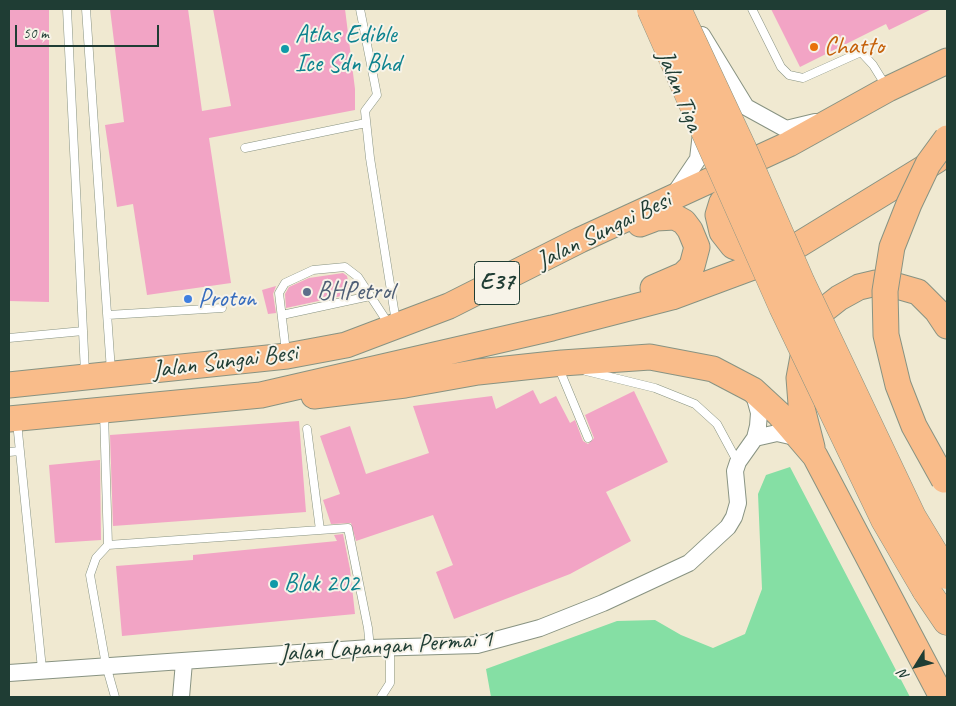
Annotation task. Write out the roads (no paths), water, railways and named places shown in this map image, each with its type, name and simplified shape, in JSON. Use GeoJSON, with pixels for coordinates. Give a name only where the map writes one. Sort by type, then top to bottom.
{"type":"FeatureCollection","features":[{"type":"Feature","properties":{"kind":"highway"},"geometry":{"type":"LineString","coordinates":[[651,9],[783,307],[885,520],[937,583]]}},
{"type":"Feature","properties":{"kind":"highway"},"geometry":{"type":"LineString","coordinates":[[677,9],[743,150],[801,283],[904,499],[937,583],[947,621]]}},
{"type":"Feature","properties":{"kind":"main road","name":"Jalan Sungai Besi"},"geometry":{"type":"LineString","coordinates":[[9,385],[287,356],[346,345],[449,306],[580,240],[789,144],[888,89],[947,61]]}},
{"type":"Feature","properties":{"kind":"main road"},"geometry":{"type":"LineString","coordinates":[[906,178],[771,242],[749,250],[734,246],[726,240],[719,224],[719,208],[727,197],[947,69]]}},
{"type":"Feature","properties":{"kind":"main road"},"geometry":{"type":"LineString","coordinates":[[946,483],[914,426],[898,385],[886,335],[885,292],[892,247],[909,204],[928,164],[947,138]]}},
{"type":"Feature","properties":{"kind":"main road","name":"Jalan Sungai Besi"},"geometry":{"type":"LineString","coordinates":[[13,418],[261,395],[522,335],[672,297],[777,258],[947,154]]}},
{"type":"Feature","properties":{"kind":"main road"},"geometry":{"type":"LineString","coordinates":[[513,275],[656,218],[675,217],[684,222],[690,230],[697,247],[692,266],[671,282],[522,335]]}},
{"type":"Feature","properties":{"kind":"main road"},"geometry":{"type":"LineString","coordinates":[[808,447],[799,378],[807,335],[820,313],[839,298],[859,287],[876,283],[918,292],[937,311],[947,326]]}},
{"type":"Feature","properties":{"kind":"main road"},"geometry":{"type":"LineString","coordinates":[[261,395],[323,396],[405,385],[478,372],[560,363],[650,358],[713,369],[753,390],[808,447],[942,697]]}},
{"type":"Feature","properties":{"kind":"street","name":"Jalan Tiga"},"geometry":{"type":"LineString","coordinates":[[645,9],[701,133],[698,159],[672,198]]}},
{"type":"Feature","properties":{"kind":"street","name":"Jalan Tiga"},"geometry":{"type":"LineString","coordinates":[[686,9],[746,107],[786,129],[839,116]]}},
{"type":"Feature","properties":{"kind":"street"},"geometry":{"type":"LineString","coordinates":[[738,462],[755,438],[759,413],[753,390]]}},
{"type":"Feature","properties":{"kind":"street"},"geometry":{"type":"LineString","coordinates":[[755,438],[777,433],[808,447]]}},
{"type":"Feature","properties":{"kind":"street","name":"Jalan Lapangan Permai 1"},"geometry":{"type":"LineString","coordinates":[[9,673],[42,669],[184,662],[370,648],[477,645],[540,628],[603,603],[689,563],[728,527],[734,517],[738,503],[736,471],[738,462]]}},
{"type":"Feature","properties":{"kind":"street"},"geometry":{"type":"LineString","coordinates":[[181,697],[184,662]]}},
{"type":"Feature","properties":{"kind":"lane"},"geometry":{"type":"LineString","coordinates":[[67,9],[86,377]]}},
{"type":"Feature","properties":{"kind":"lane"},"geometry":{"type":"LineString","coordinates":[[86,9],[112,375]]}},
{"type":"Feature","properties":{"kind":"lane"},"geometry":{"type":"LineString","coordinates":[[360,9],[377,94],[365,111],[394,327]]}},
{"type":"Feature","properties":{"kind":"lane"},"geometry":{"type":"LineString","coordinates":[[752,9],[780,68],[789,75],[803,78],[861,52],[873,65],[888,89]]}},
{"type":"Feature","properties":{"kind":"lane"},"geometry":{"type":"LineString","coordinates":[[246,148],[366,123]]}},
{"type":"Feature","properties":{"kind":"lane"},"geometry":{"type":"LineString","coordinates":[[287,356],[279,293],[285,283],[313,270],[345,267],[358,277],[394,327]]}},
{"type":"Feature","properties":{"kind":"lane"},"geometry":{"type":"LineString","coordinates":[[282,315],[370,296]]}},
{"type":"Feature","properties":{"kind":"lane"},"geometry":{"type":"LineString","coordinates":[[108,315],[222,308]]}},
{"type":"Feature","properties":{"kind":"lane"},"geometry":{"type":"LineString","coordinates":[[9,338],[83,332]]}},
{"type":"Feature","properties":{"kind":"lane"},"geometry":{"type":"LineString","coordinates":[[560,363],[588,438]]}},
{"type":"Feature","properties":{"kind":"lane"},"geometry":{"type":"LineString","coordinates":[[560,363],[609,378],[655,388],[695,404],[717,424],[738,462]]}},
{"type":"Feature","properties":{"kind":"lane"},"geometry":{"type":"LineString","coordinates":[[104,409],[108,544],[96,558],[90,575],[106,665],[115,697]]}},
{"type":"Feature","properties":{"kind":"lane"},"geometry":{"type":"LineString","coordinates":[[13,418],[20,451],[42,669]]}},
{"type":"Feature","properties":{"kind":"lane"},"geometry":{"type":"LineString","coordinates":[[307,429],[320,530]]}},
{"type":"Feature","properties":{"kind":"lane"},"geometry":{"type":"LineString","coordinates":[[9,452],[20,451]]}},
{"type":"Feature","properties":{"kind":"lane"},"geometry":{"type":"LineString","coordinates":[[108,544],[348,528],[368,628],[370,648]]}},
{"type":"Feature","properties":{"kind":"lane"},"geometry":{"type":"LineString","coordinates":[[380,697],[390,683],[390,648]]}},
{"type":"Feature","properties":{"kind":"place","name":"Chatto"},"geometry":{"type":"Point","coordinates":[814,47]}},
{"type":"Feature","properties":{"kind":"place","name":"Atlas Edible Ice Sdn Bhd"},"geometry":{"type":"Point","coordinates":[285,49]}},
{"type":"Feature","properties":{"kind":"place","name":"BHPetrol"},"geometry":{"type":"Point","coordinates":[307,292]}},
{"type":"Feature","properties":{"kind":"place","name":"Proton"},"geometry":{"type":"Point","coordinates":[188,299]}},
{"type":"Feature","properties":{"kind":"place","name":"Blok 202"},"geometry":{"type":"Point","coordinates":[274,584]}}]}
